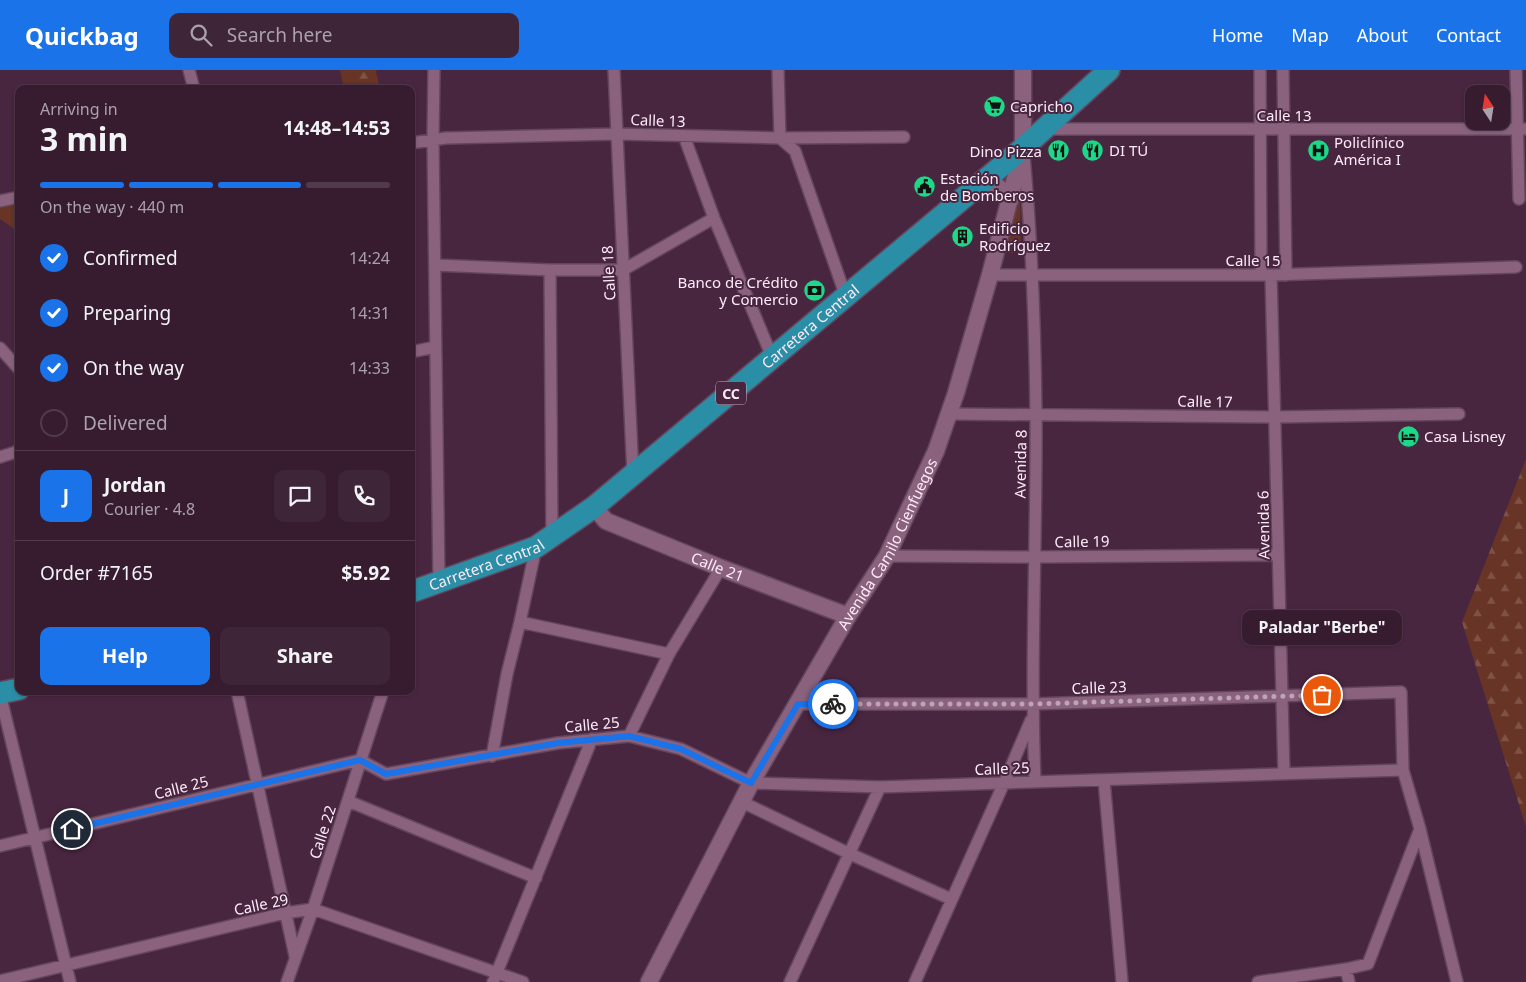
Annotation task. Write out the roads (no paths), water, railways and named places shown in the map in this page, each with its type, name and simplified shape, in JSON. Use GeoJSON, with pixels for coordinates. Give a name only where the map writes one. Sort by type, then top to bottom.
{"type":"FeatureCollection","features":[{"type":"Feature","properties":{"kind":"highway","name":"Carretera Central"},"geometry":{"type":"LineString","coordinates":[[415,591],[544,542],[594,507],[1023,148],[1109,70]]}},
{"type":"Feature","properties":{"kind":"highway"},"geometry":{"type":"LineString","coordinates":[[0,694],[15,689]]}},
{"type":"Feature","properties":{"kind":"main road","name":"Avenida Camilo Cienfuegos"},"geometry":{"type":"LineString","coordinates":[[649,982],[751,783],[848,616],[887,556],[925,478],[949,414],[990,275],[1023,148],[1023,70]]}},
{"type":"Feature","properties":{"kind":"main road"},"geometry":{"type":"LineString","coordinates":[[979,185],[992,184],[999,187],[1010,200]]}},
{"type":"Feature","properties":{"kind":"main road","name":"Calle 21"},"geometry":{"type":"LineString","coordinates":[[594,507],[606,521],[720,568],[848,616]]}},
{"type":"Feature","properties":{"kind":"street"},"geometry":{"type":"LineString","coordinates":[[189,70],[193,85]]}},
{"type":"Feature","properties":{"kind":"street"},"geometry":{"type":"LineString","coordinates":[[434,70],[433,141],[439,583]]}},
{"type":"Feature","properties":{"kind":"street","name":"Calle 18"},"geometry":{"type":"LineString","coordinates":[[614,70],[633,475]]}},
{"type":"Feature","properties":{"kind":"street"},"geometry":{"type":"LineString","coordinates":[[778,70],[780,138],[795,151],[846,297]]}},
{"type":"Feature","properties":{"kind":"street","name":"Avenida 6"},"geometry":{"type":"LineString","coordinates":[[1260,70],[1260,130],[1266,275],[1275,417],[1284,774]]}},
{"type":"Feature","properties":{"kind":"street"},"geometry":{"type":"LineString","coordinates":[[1283,70],[1286,275]]}},
{"type":"Feature","properties":{"kind":"street"},"geometry":{"type":"LineString","coordinates":[[1516,70],[1522,129],[1519,199]]}},
{"type":"Feature","properties":{"kind":"street","name":"Calle 13"},"geometry":{"type":"LineString","coordinates":[[1042,129],[1522,129]]}},
{"type":"Feature","properties":{"kind":"street","name":"Calle 13"},"geometry":{"type":"LineString","coordinates":[[415,143],[446,138],[616,134],[780,138],[904,137]]}},
{"type":"Feature","properties":{"kind":"street"},"geometry":{"type":"LineString","coordinates":[[684,136],[714,218],[773,359]]}},
{"type":"Feature","properties":{"kind":"street","name":"Avenida 8"},"geometry":{"type":"LineString","coordinates":[[1023,148],[1033,276],[1036,414],[1032,704],[1035,781]]}},
{"type":"Feature","properties":{"kind":"street"},"geometry":{"type":"LineString","coordinates":[[0,201],[15,198]]}},
{"type":"Feature","properties":{"kind":"street"},"geometry":{"type":"LineString","coordinates":[[435,266],[550,270],[623,270],[714,218]]}},
{"type":"Feature","properties":{"kind":"street","name":"Calle 15"},"geometry":{"type":"LineString","coordinates":[[990,275],[1286,275],[1516,267]]}},
{"type":"Feature","properties":{"kind":"street"},"geometry":{"type":"LineString","coordinates":[[492,756],[507,674],[520,622],[544,542],[550,270]]}},
{"type":"Feature","properties":{"kind":"street"},"geometry":{"type":"LineString","coordinates":[[415,351],[435,346]]}},
{"type":"Feature","properties":{"kind":"street"},"geometry":{"type":"LineString","coordinates":[[0,348],[15,365]]}},
{"type":"Feature","properties":{"kind":"street","name":"Calle 17"},"geometry":{"type":"LineString","coordinates":[[949,414],[1275,417],[1460,414]]}},
{"type":"Feature","properties":{"kind":"street"},"geometry":{"type":"LineString","coordinates":[[0,457],[15,453]]}},
{"type":"Feature","properties":{"kind":"street","name":"Calle 19"},"geometry":{"type":"LineString","coordinates":[[887,556],[1034,557],[1278,554]]}},
{"type":"Feature","properties":{"kind":"street"},"geometry":{"type":"LineString","coordinates":[[629,736],[669,654],[720,568]]}},
{"type":"Feature","properties":{"kind":"street"},"geometry":{"type":"LineString","coordinates":[[520,622],[669,654]]}},
{"type":"Feature","properties":{"kind":"street","name":"Calle 23"},"geometry":{"type":"LineString","coordinates":[[798,704],[1032,704],[1402,692],[1403,770]]}},
{"type":"Feature","properties":{"kind":"street"},"geometry":{"type":"LineString","coordinates":[[0,694],[70,982]]}},
{"type":"Feature","properties":{"kind":"street"},"geometry":{"type":"LineString","coordinates":[[238,695],[296,956]]}},
{"type":"Feature","properties":{"kind":"street","name":"Calle 22"},"geometry":{"type":"LineString","coordinates":[[287,982],[313,909],[382,695]]}},
{"type":"Feature","properties":{"kind":"street"},"geometry":{"type":"LineString","coordinates":[[915,982],[1032,716]]}},
{"type":"Feature","properties":{"kind":"street","name":"Calle 25"},"geometry":{"type":"LineString","coordinates":[[0,846],[360,760],[386,774],[558,743],[629,736],[681,749],[751,783],[880,787],[1403,770]]}},
{"type":"Feature","properties":{"kind":"street"},"geometry":{"type":"LineString","coordinates":[[495,977],[592,739]]}},
{"type":"Feature","properties":{"kind":"street"},"geometry":{"type":"LineString","coordinates":[[1403,770],[1420,829],[1457,982]]}},
{"type":"Feature","properties":{"kind":"street"},"geometry":{"type":"LineString","coordinates":[[1104,780],[1122,982]]}},
{"type":"Feature","properties":{"kind":"street"},"geometry":{"type":"LineString","coordinates":[[790,982],[880,787]]}},
{"type":"Feature","properties":{"kind":"street"},"geometry":{"type":"LineString","coordinates":[[348,801],[536,878]]}},
{"type":"Feature","properties":{"kind":"street"},"geometry":{"type":"LineString","coordinates":[[742,802],[848,853],[951,898]]}},
{"type":"Feature","properties":{"kind":"street"},"geometry":{"type":"LineString","coordinates":[[1258,982],[1368,964],[1420,829]]}},
{"type":"Feature","properties":{"kind":"street","name":"Calle 29"},"geometry":{"type":"LineString","coordinates":[[0,981],[285,913],[313,909],[495,977],[523,982]]}},
{"type":"Feature","properties":{"kind":"street"},"geometry":{"type":"LineString","coordinates":[[1346,969],[1349,982]]}},
{"type":"Feature","properties":{"kind":"place","name":"Capricho"},"geometry":{"type":"Point","coordinates":[994,106]}},
{"type":"Feature","properties":{"kind":"place","name":"DI TÚ"},"geometry":{"type":"Point","coordinates":[1093,150]}},
{"type":"Feature","properties":{"kind":"place","name":"Dino Pizza"},"geometry":{"type":"Point","coordinates":[1058,151]}},
{"type":"Feature","properties":{"kind":"place","name":"Policlínico América I"},"geometry":{"type":"Point","coordinates":[1318,151]}},
{"type":"Feature","properties":{"kind":"place","name":"Estación de Bomberos"},"geometry":{"type":"Point","coordinates":[924,187]}},
{"type":"Feature","properties":{"kind":"place","name":"Edificio Rodríguez"},"geometry":{"type":"Point","coordinates":[963,237]}},
{"type":"Feature","properties":{"kind":"place","name":"Banco de Crédito y Comercio"},"geometry":{"type":"Point","coordinates":[814,291]}},
{"type":"Feature","properties":{"kind":"place","name":"Casa Lisney"},"geometry":{"type":"Point","coordinates":[1408,436]}},
{"type":"Feature","properties":{"kind":"place","name":"Paladar \"Berbe\""},"geometry":{"type":"Point","coordinates":[1322,695]}}]}
